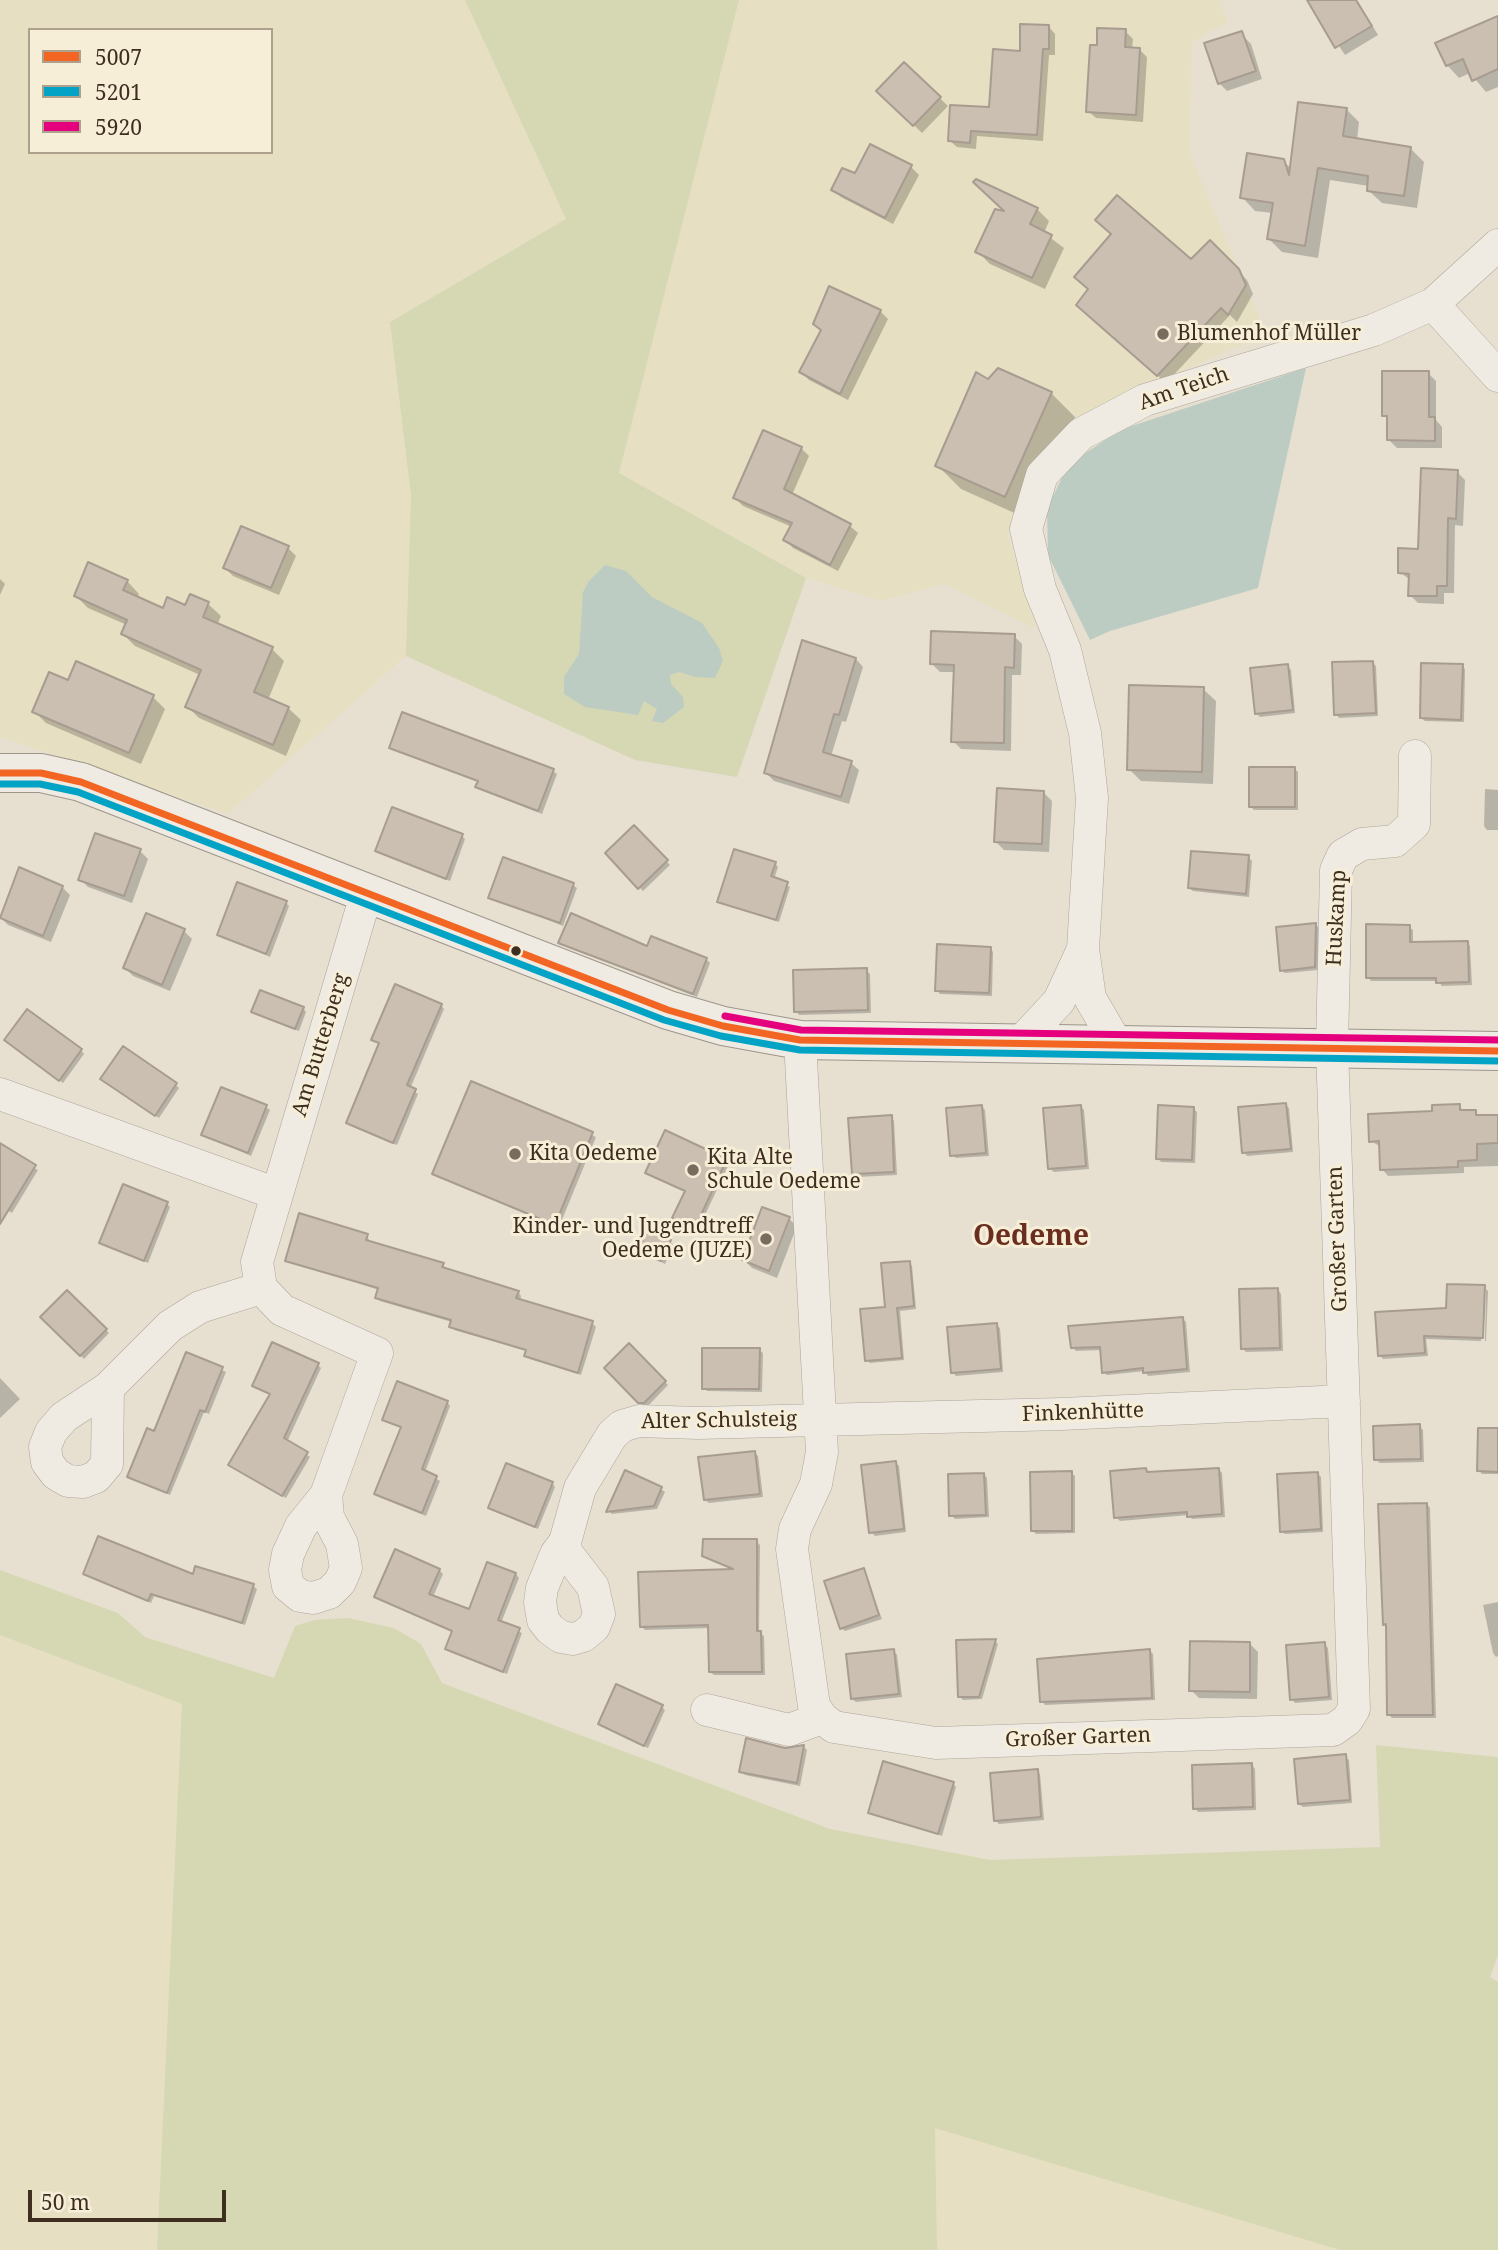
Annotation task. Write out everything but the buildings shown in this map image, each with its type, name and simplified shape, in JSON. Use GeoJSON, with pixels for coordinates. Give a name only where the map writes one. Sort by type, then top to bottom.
{"type":"FeatureCollection","features":[{"type":"Feature","properties":{"kind":"street","name":"Am Teich"},"geometry":{"type":"LineString","coordinates":[[1116,1043],[1090,998],[1083,949],[1092,798],[1085,733],[1065,650],[1040,589],[1026,529],[1042,475],[1081,435],[1144,400],[1374,330],[1433,304],[1498,245]]}},
{"type":"Feature","properties":{"kind":"street"},"geometry":{"type":"LineString","coordinates":[[1433,304],[1498,376]]}},
{"type":"Feature","properties":{"kind":"street","name":"Huskamp"},"geometry":{"type":"LineString","coordinates":[[1332,1047],[1336,870],[1343,855],[1362,844],[1395,841],[1414,824],[1415,756]]}},
{"type":"Feature","properties":{"kind":"street"},"geometry":{"type":"LineString","coordinates":[[0,773],[41,773],[81,782],[366,895],[668,1010],[723,1026],[800,1040],[1498,1051]]}},
{"type":"Feature","properties":{"kind":"street","name":"Am Butterberg"},"geometry":{"type":"LineString","coordinates":[[261,1288],[257,1262],[366,895]]}},
{"type":"Feature","properties":{"kind":"street","name":"Am Teich"},"geometry":{"type":"LineString","coordinates":[[1021,1042],[1059,1001],[1083,949]]}},
{"type":"Feature","properties":{"kind":"street"},"geometry":{"type":"LineString","coordinates":[[707,1710],[789,1730],[822,1718],[814,1706],[792,1549],[795,1529],[816,1484],[822,1452],[800,1040]]}},
{"type":"Feature","properties":{"kind":"street","name":"Großer Garten"},"geometry":{"type":"LineString","coordinates":[[822,1718],[834,1727],[936,1743],[1334,1730],[1347,1720],[1354,1709],[1332,1047]]}},
{"type":"Feature","properties":{"kind":"street"},"geometry":{"type":"LineString","coordinates":[[0,1094],[277,1194]]}},
{"type":"Feature","properties":{"kind":"street"},"geometry":{"type":"LineString","coordinates":[[108,1388],[170,1326],[200,1307],[261,1288],[282,1310],[377,1353],[326,1495]]}},
{"type":"Feature","properties":{"kind":"street","name":"Finkenhütte"},"geometry":{"type":"LineString","coordinates":[[821,1419],[1062,1414],[1344,1401]]}},
{"type":"Feature","properties":{"kind":"street","name":"Alter Schulsteig"},"geometry":{"type":"LineString","coordinates":[[565,1542],[580,1488],[601,1448],[622,1426],[639,1421],[821,1419]]}},
{"type":"Feature","properties":{"kind":"shaded area"},"geometry":{"type":"Polygon","coordinates":[[[0,0],[465,0],[566,219],[390,322],[411,496],[406,656],[228,814],[0,737],[0,0]]]}},
{"type":"Feature","properties":{"kind":"shaded area"},"geometry":{"type":"Polygon","coordinates":[[[739,0],[1219,0],[1228,22],[1192,42],[1190,154],[1266,334],[1140,390],[1028,472],[1008,536],[1036,629],[945,584],[881,601],[806,578],[619,473],[739,0]]]}},
{"type":"Feature","properties":{"kind":"shaded area"},"geometry":{"type":"Polygon","coordinates":[[[1306,368],[1258,588],[1110,631],[1090,640],[1048,555],[1047,509],[1068,465],[1120,430],[1306,368]]]}},
{"type":"Feature","properties":{"kind":"shaded area"},"geometry":{"type":"Polygon","coordinates":[[[605,565],[626,571],[652,597],[702,623],[719,648],[723,661],[715,678],[695,677],[679,672],[670,675],[671,684],[683,697],[684,707],[663,723],[652,721],[657,709],[644,701],[638,715],[585,707],[564,694],[564,677],[579,654],[583,592],[589,581],[605,565]]]}},
{"type":"Feature","properties":{"kind":"shaded area"},"geometry":{"type":"Polygon","coordinates":[[[0,1635],[182,1704],[157,2250],[0,2250],[0,1635]]]}},
{"type":"Feature","properties":{"kind":"shaded area"},"geometry":{"type":"Polygon","coordinates":[[[935,2127],[1340,2250],[937,2250],[935,2127]]]}},
{"type":"Feature","properties":{"kind":"green space"},"geometry":{"type":"Polygon","coordinates":[[[465,0],[739,0],[619,473],[806,578],[737,777],[635,760],[406,656],[411,496],[390,322],[566,219],[465,0]]]}},
{"type":"Feature","properties":{"kind":"green space"},"geometry":{"type":"Polygon","coordinates":[[[0,1570],[118,1613],[145,1637],[274,1678],[295,1626],[314,1620],[348,1618],[394,1628],[421,1644],[442,1683],[830,1829],[990,1860],[1380,1847],[1376,1745],[1498,1757],[1498,1955],[1490,1977],[1498,1982],[1498,2250],[1340,2250],[935,2128],[937,2250],[157,2250],[182,1704],[0,1635],[0,1570]]]}},
{"type":"Feature","properties":{"kind":"transit line","name":"5007"},"geometry":{"type":"LineString","coordinates":[[0,773],[41,773],[81,782],[668,1010],[723,1026],[800,1040],[1498,1051]]}},
{"type":"Feature","properties":{"kind":"transit line","name":"5201"},"geometry":{"type":"LineString","coordinates":[[0,784],[40,784],[78,792],[664,1020],[721,1036],[800,1050],[1498,1061]]}},
{"type":"Feature","properties":{"kind":"transit line","name":"5920"},"geometry":{"type":"LineString","coordinates":[[725,1016],[801,1030],[1498,1040]]}},
{"type":"Feature","properties":{"kind":"place","name":"Blumenhof Müller"},"geometry":{"type":"Point","coordinates":[1163,334]}},
{"type":"Feature","properties":{"kind":"place","name":"Kita Oedeme"},"geometry":{"type":"Point","coordinates":[515,1154]}},
{"type":"Feature","properties":{"kind":"place","name":"Kita Alte Schule Oedeme"},"geometry":{"type":"Point","coordinates":[693,1170]}},
{"type":"Feature","properties":{"kind":"place","name":"Kinder- und Jugendtreff Oedeme (JUZE)"},"geometry":{"type":"Point","coordinates":[766,1239]}},
{"type":"Feature","properties":{"kind":"district","name":"Oedeme"},"geometry":{"type":"Point","coordinates":[1031,1237]}}]}
